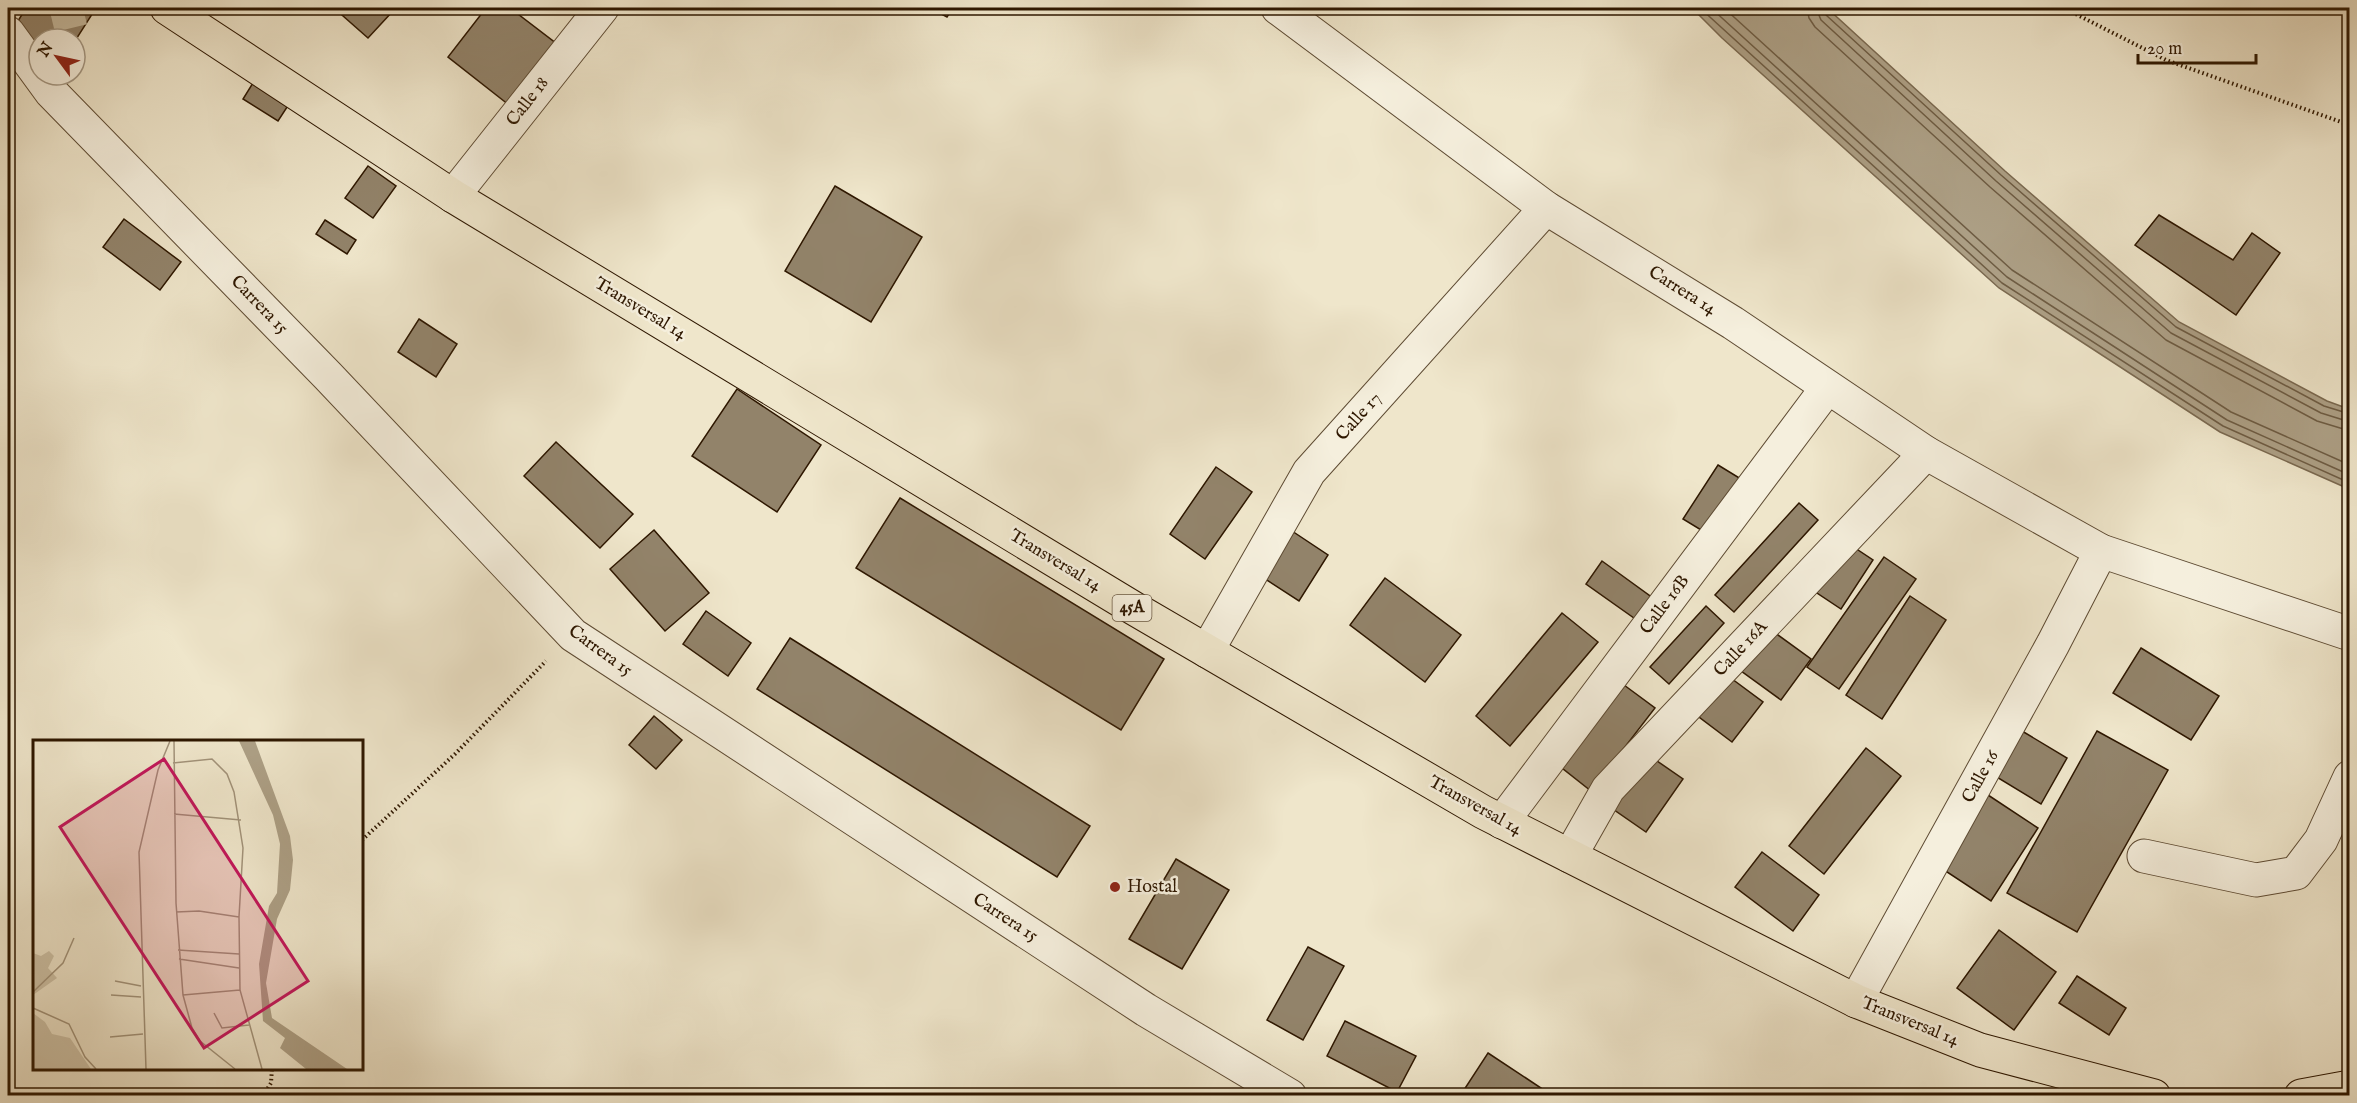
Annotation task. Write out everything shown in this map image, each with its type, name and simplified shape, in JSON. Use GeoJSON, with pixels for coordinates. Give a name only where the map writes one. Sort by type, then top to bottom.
{"type":"FeatureCollection","features":[{"type":"Feature","properties":{"kind":"highway","name":"Transversal 14"},"geometry":{"type":"LineString","coordinates":[[166,8],[453,196],[1207,651],[1502,822],[1856,1001],[1980,1050],[2154,1095]]}},
{"type":"Feature","properties":{"kind":"highway"},"geometry":{"type":"LineString","coordinates":[[2301,1095],[2349,1088]]}},
{"type":"Feature","properties":{"kind":"street","name":"Calle 18"},"geometry":{"type":"LineString","coordinates":[[453,196],[602,8]]}},
{"type":"Feature","properties":{"kind":"street","name":"Carrera 14"},"geometry":{"type":"LineString","coordinates":[[1278,8],[1546,208],[1733,322],[1827,388],[1926,453],[2102,551],[2349,634]]}},
{"type":"Feature","properties":{"kind":"street","name":"Carrera 15"},"geometry":{"type":"LineString","coordinates":[[8,33],[27,51]]}},
{"type":"Feature","properties":{"kind":"street","name":"Carrera 15"},"geometry":{"type":"LineString","coordinates":[[49,87],[328,376],[573,635],[1146,1010],[1290,1095]]}},
{"type":"Feature","properties":{"kind":"street","name":"Calle 17"},"geometry":{"type":"LineString","coordinates":[[1207,651],[1309,472],[1546,208]]}},
{"type":"Feature","properties":{"kind":"street","name":"Calle 16B"},"geometry":{"type":"LineString","coordinates":[[1502,822],[1827,388]]}},
{"type":"Feature","properties":{"kind":"street","name":"Calle 16A"},"geometry":{"type":"LineString","coordinates":[[1570,856],[1608,789],[1926,453]]}},
{"type":"Feature","properties":{"kind":"street","name":"Calle 16"},"geometry":{"type":"LineString","coordinates":[[1856,1001],[2054,644],[2102,551]]}},
{"type":"Feature","properties":{"kind":"street"},"geometry":{"type":"LineString","coordinates":[[2144,856],[2256,880],[2296,873],[2321,840],[2349,777]]}},
{"type":"Feature","properties":{"kind":"path"},"geometry":{"type":"LineString","coordinates":[[2064,8],[2166,60],[2349,125]]}},
{"type":"Feature","properties":{"kind":"path"},"geometry":{"type":"LineString","coordinates":[[363,839],[455,754],[573,635]]}},
{"type":"Feature","properties":{"kind":"path"},"geometry":{"type":"LineString","coordinates":[[263,1095],[272,1083],[272,1070]]}},
{"type":"Feature","properties":{"kind":"water"},"geometry":{"type":"Polygon","coordinates":[[[1692,8],[1827,8],[2005,171],[2179,322],[2327,401],[2349,409],[2349,489],[2220,432],[1999,288],[1722,38],[1692,8]]]}},
{"type":"Feature","properties":{"kind":"building"},"geometry":{"type":"Polygon","coordinates":[[[26,8],[96,8],[84,27],[27,27],[27,39],[13,29],[26,8]]]}},
{"type":"Feature","properties":{"kind":"building"},"geometry":{"type":"Polygon","coordinates":[[[334,8],[387,8],[392,12],[368,38],[334,8]]]}},
{"type":"Feature","properties":{"kind":"building"},"geometry":{"type":"Polygon","coordinates":[[[486,8],[510,8],[557,44],[509,105],[448,57],[486,8]]]}},
{"type":"Feature","properties":{"kind":"building"},"geometry":{"type":"Polygon","coordinates":[[[930,8],[953,8],[947,17],[930,8]]]}},
{"type":"Feature","properties":{"kind":"building"},"geometry":{"type":"Polygon","coordinates":[[[256,78],[291,101],[278,121],[243,99],[256,78]]]}},
{"type":"Feature","properties":{"kind":"building"},"geometry":{"type":"Polygon","coordinates":[[[368,166],[396,186],[373,218],[345,198],[368,166]]]}},
{"type":"Feature","properties":{"kind":"building"},"geometry":{"type":"Polygon","coordinates":[[[835,186],[922,237],[871,322],[785,271],[835,186]]]}},
{"type":"Feature","properties":{"kind":"building"},"geometry":{"type":"Polygon","coordinates":[[[2159,215],[2233,260],[2252,233],[2280,253],[2236,315],[2135,245],[2159,215]]]}},
{"type":"Feature","properties":{"kind":"building"},"geometry":{"type":"Polygon","coordinates":[[[124,219],[181,262],[160,290],[103,247],[124,219]]]}},
{"type":"Feature","properties":{"kind":"building"},"geometry":{"type":"Polygon","coordinates":[[[325,220],[356,240],[347,254],[316,234],[325,220]]]}},
{"type":"Feature","properties":{"kind":"building"},"geometry":{"type":"Polygon","coordinates":[[[419,319],[457,344],[436,377],[398,352],[419,319]]]}},
{"type":"Feature","properties":{"kind":"building"},"geometry":{"type":"Polygon","coordinates":[[[737,389],[821,445],[777,512],[692,456],[737,389]]]}},
{"type":"Feature","properties":{"kind":"building"},"geometry":{"type":"Polygon","coordinates":[[[556,442],[633,514],[600,548],[524,476],[556,442]]]}},
{"type":"Feature","properties":{"kind":"building"},"geometry":{"type":"Polygon","coordinates":[[[1718,465],[1741,479],[1706,533],[1683,519],[1718,465]]]}},
{"type":"Feature","properties":{"kind":"building"},"geometry":{"type":"Polygon","coordinates":[[[1216,467],[1252,492],[1205,559],[1170,534],[1216,467]]]}},
{"type":"Feature","properties":{"kind":"building"},"geometry":{"type":"Polygon","coordinates":[[[900,498],[1164,659],[1121,730],[856,568],[900,498]]]}},
{"type":"Feature","properties":{"kind":"building"},"geometry":{"type":"Polygon","coordinates":[[[1799,503],[1818,520],[1734,612],[1715,595],[1799,503]]]}},
{"type":"Feature","properties":{"kind":"building"},"geometry":{"type":"Polygon","coordinates":[[[1289,529],[1328,555],[1299,601],[1259,575],[1289,529]]]}},
{"type":"Feature","properties":{"kind":"building"},"geometry":{"type":"Polygon","coordinates":[[[654,530],[709,593],[665,631],[610,569],[654,530]]]}},
{"type":"Feature","properties":{"kind":"building"},"geometry":{"type":"Polygon","coordinates":[[[1846,542],[1873,560],[1841,609],[1814,591],[1846,542]]]}},
{"type":"Feature","properties":{"kind":"building"},"geometry":{"type":"Polygon","coordinates":[[[1884,557],[1916,579],[1839,689],[1807,667],[1884,557]]]}},
{"type":"Feature","properties":{"kind":"building"},"geometry":{"type":"Polygon","coordinates":[[[1602,561],[1657,601],[1641,623],[1586,584],[1602,561]]]}},
{"type":"Feature","properties":{"kind":"building"},"geometry":{"type":"Polygon","coordinates":[[[1385,578],[1461,635],[1425,682],[1350,625],[1385,578]]]}},
{"type":"Feature","properties":{"kind":"building"},"geometry":{"type":"Polygon","coordinates":[[[1910,596],[1946,620],[1882,719],[1846,695],[1910,596]]]}},
{"type":"Feature","properties":{"kind":"building"},"geometry":{"type":"Polygon","coordinates":[[[1706,606],[1724,623],[1669,684],[1650,667],[1706,606]]]}},
{"type":"Feature","properties":{"kind":"building"},"geometry":{"type":"Polygon","coordinates":[[[706,611],[751,643],[728,676],[683,644],[706,611]]]}},
{"type":"Feature","properties":{"kind":"building"},"geometry":{"type":"Polygon","coordinates":[[[1562,613],[1598,642],[1510,746],[1476,716],[1562,613]]]}},
{"type":"Feature","properties":{"kind":"building"},"geometry":{"type":"Polygon","coordinates":[[[1767,627],[1811,659],[1781,700],[1737,668],[1767,627]]]}},
{"type":"Feature","properties":{"kind":"building"},"geometry":{"type":"Polygon","coordinates":[[[790,638],[1090,826],[1057,877],[757,689],[790,638]]]}},
{"type":"Feature","properties":{"kind":"building"},"geometry":{"type":"Polygon","coordinates":[[[2141,648],[2219,696],[2191,740],[2113,693],[2141,648]]]}},
{"type":"Feature","properties":{"kind":"building"},"geometry":{"type":"Polygon","coordinates":[[[1724,673],[1763,702],[1732,742],[1695,714],[1724,673]]]}},
{"type":"Feature","properties":{"kind":"building"},"geometry":{"type":"Polygon","coordinates":[[[1624,685],[1655,708],[1591,791],[1562,768],[1624,685]]]}},
{"type":"Feature","properties":{"kind":"building"},"geometry":{"type":"Polygon","coordinates":[[[654,716],[682,740],[656,769],[629,745],[654,716]]]}},
{"type":"Feature","properties":{"kind":"building"},"geometry":{"type":"Polygon","coordinates":[[[2022,731],[2067,758],[2041,804],[1995,776],[2022,731]]]}},
{"type":"Feature","properties":{"kind":"building"},"geometry":{"type":"Polygon","coordinates":[[[2097,731],[2168,770],[2077,932],[2007,893],[2097,731]]]}},
{"type":"Feature","properties":{"kind":"building"},"geometry":{"type":"Polygon","coordinates":[[[1866,748],[1901,776],[1824,874],[1789,846],[1866,748]]]}},
{"type":"Feature","properties":{"kind":"building"},"geometry":{"type":"Polygon","coordinates":[[[1647,754],[1683,779],[1646,832],[1610,807],[1647,754]]]}},
{"type":"Feature","properties":{"kind":"building"},"geometry":{"type":"Polygon","coordinates":[[[1988,795],[2038,828],[1991,901],[1941,868],[1988,795]]]}},
{"type":"Feature","properties":{"kind":"building"},"geometry":{"type":"Polygon","coordinates":[[[1762,852],[1819,895],[1793,931],[1735,887],[1762,852]]]}},
{"type":"Feature","properties":{"kind":"building"},"geometry":{"type":"Polygon","coordinates":[[[1176,859],[1229,890],[1182,969],[1129,939],[1176,859]]]}},
{"type":"Feature","properties":{"kind":"building"},"geometry":{"type":"Polygon","coordinates":[[[1999,930],[2056,972],[2014,1030],[1957,988],[1999,930]]]}},
{"type":"Feature","properties":{"kind":"building"},"geometry":{"type":"Polygon","coordinates":[[[1308,947],[1344,966],[1303,1040],[1267,1020],[1308,947]]]}},
{"type":"Feature","properties":{"kind":"building"},"geometry":{"type":"Polygon","coordinates":[[[2077,976],[2126,1008],[2109,1035],[2059,1003],[2077,976]]]}},
{"type":"Feature","properties":{"kind":"building"},"geometry":{"type":"Polygon","coordinates":[[[1345,1021],[1416,1056],[1397,1092],[1327,1056],[1345,1021]]]}},
{"type":"Feature","properties":{"kind":"building"},"geometry":{"type":"Polygon","coordinates":[[[1488,1053],[1541,1088],[1536,1096],[1460,1096],[1488,1053]]]}},
{"type":"Feature","properties":{"kind":"tunnel"},"geometry":{"type":"LineString","coordinates":[[51,16],[84,8]]}},
{"type":"Feature","properties":{"kind":"place","name":"Hostal"},"geometry":{"type":"Point","coordinates":[1115,887]}}]}
